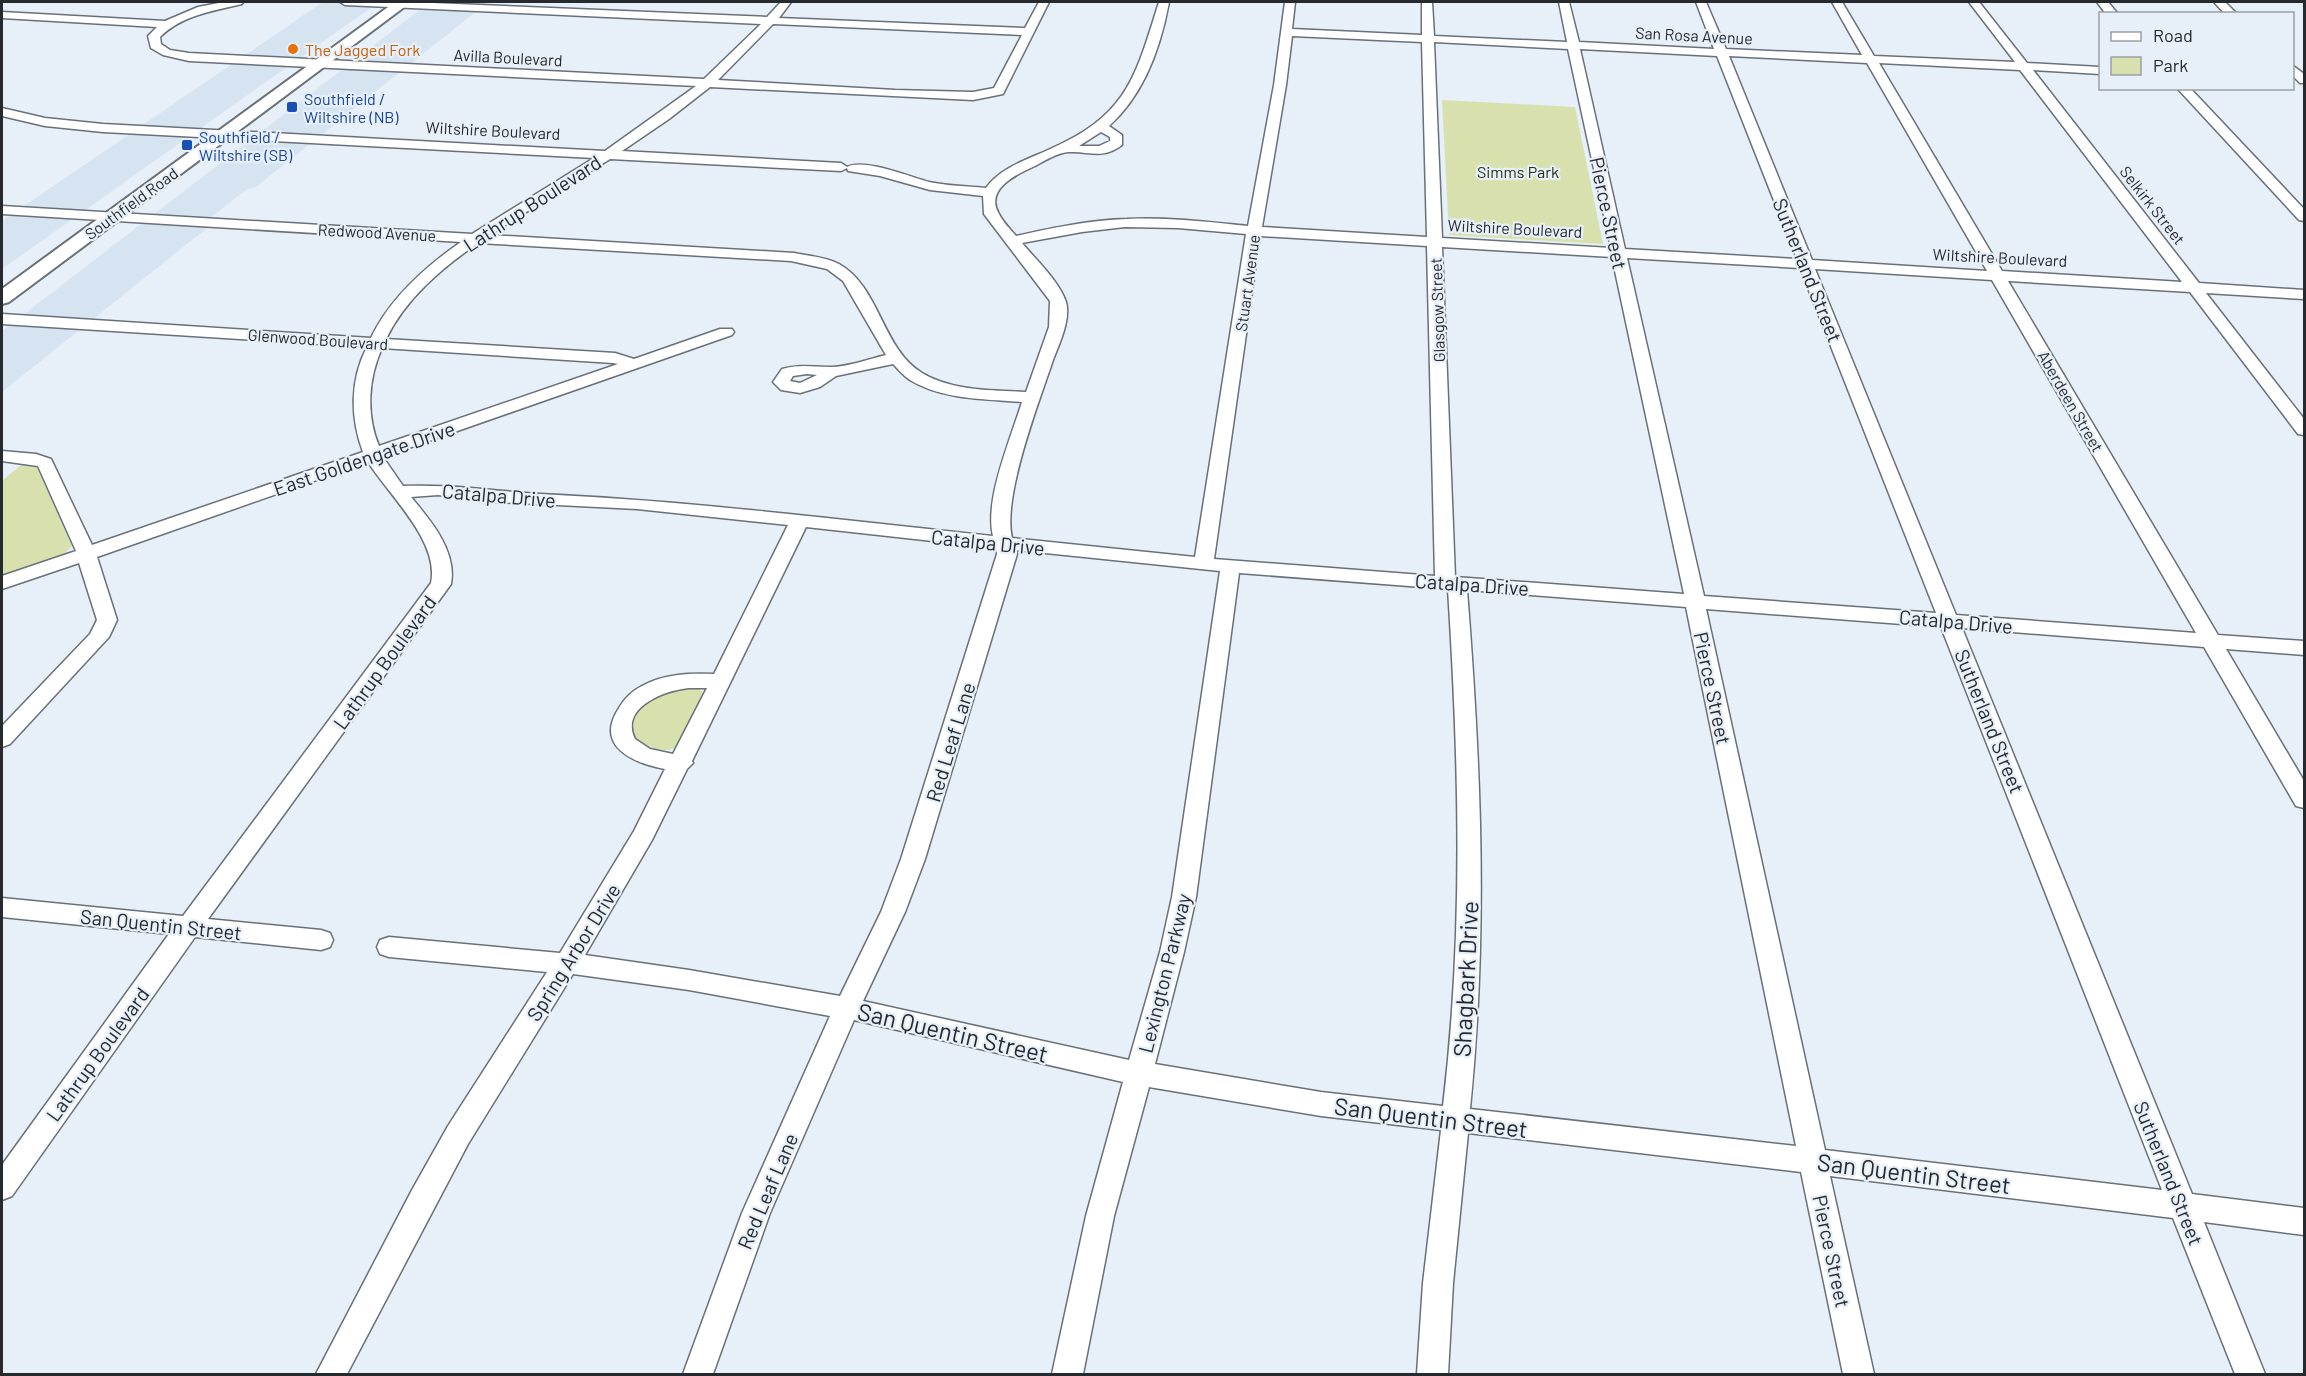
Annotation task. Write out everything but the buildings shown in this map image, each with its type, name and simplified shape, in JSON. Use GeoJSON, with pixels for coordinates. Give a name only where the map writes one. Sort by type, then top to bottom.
{"type":"FeatureCollection","features":[{"type":"Feature","properties":{"kind":"main road","name":"Southfield Road"},"geometry":{"type":"LineString","coordinates":[[2,298],[403,3]]}},
{"type":"Feature","properties":{"kind":"street"},"geometry":{"type":"LineString","coordinates":[[2,15],[166,24],[192,12],[238,2]]}},
{"type":"Feature","properties":{"kind":"street"},"geometry":{"type":"LineString","coordinates":[[345,2],[1029,32],[1044,2]]}},
{"type":"Feature","properties":{"kind":"street","name":"Lathrup Boulevard"},"geometry":{"type":"LineString","coordinates":[[2,1187],[189,927],[441,584],[444,568],[425,528],[383,472],[373,454],[361,410],[365,372],[375,343],[390,318],[419,282],[475,238],[664,117],[708,83],[771,21],[786,2]]}},
{"type":"Feature","properties":{"kind":"street"},"geometry":{"type":"LineString","coordinates":[[990,193],[997,182],[1015,170],[1066,147],[1101,127],[1120,111],[1135,91],[1164,2]]}},
{"type":"Feature","properties":{"kind":"street","name":"Stuart Avenue"},"geometry":{"type":"LineString","coordinates":[[1204,564],[1254,231],[1280,85],[1290,2]]}},
{"type":"Feature","properties":{"kind":"street","name":"Glasgow Street"},"geometry":{"type":"LineString","coordinates":[[1427,2],[1435,242],[1451,583]]}},
{"type":"Feature","properties":{"kind":"street","name":"Pierce Street"},"geometry":{"type":"LineString","coordinates":[[1564,2],[1858,1374]]}},
{"type":"Feature","properties":{"kind":"street","name":"Sutherland Street"},"geometry":{"type":"LineString","coordinates":[[1701,2],[2250,1374]]}},
{"type":"Feature","properties":{"kind":"street","name":"Aberdeen Street"},"geometry":{"type":"LineString","coordinates":[[1838,2],[2304,800]]}},
{"type":"Feature","properties":{"kind":"street","name":"Selkirk Street"},"geometry":{"type":"LineString","coordinates":[[1974,2],[2304,430]]}},
{"type":"Feature","properties":{"kind":"street"},"geometry":{"type":"LineString","coordinates":[[2,25],[42,4]]}},
{"type":"Feature","properties":{"kind":"street","name":"Avilla Boulevard"},"geometry":{"type":"LineString","coordinates":[[166,24],[156,32],[153,43],[162,51],[172,54],[320,64],[947,95],[975,106],[987,106],[1002,88],[1029,32]]}},
{"type":"Feature","properties":{"kind":"street","name":"San Rosa Avenue"},"geometry":{"type":"LineString","coordinates":[[1285,32],[2099,70]]}},
{"type":"Feature","properties":{"kind":"street"},"geometry":{"type":"LineString","coordinates":[[2185,90],[2304,217]]}},
{"type":"Feature","properties":{"kind":"street","name":"Wiltshire Boulevard"},"geometry":{"type":"LineString","coordinates":[[2,111],[60,124],[847,167],[881,172],[930,186],[990,193]]}},
{"type":"Feature","properties":{"kind":"street"},"geometry":{"type":"LineString","coordinates":[[1066,147],[1093,151],[1113,146],[1117,142],[1116,135],[1101,127]]}},
{"type":"Feature","properties":{"kind":"street","name":"Red Leaf Lane"},"geometry":{"type":"LineString","coordinates":[[699,1374],[756,1213],[836,1030],[893,912],[914,859],[1007,554],[1000,526],[1002,497],[1032,398],[1058,327],[1059,308],[1058,301],[1048,285],[992,214],[989,203],[990,193]]}},
{"type":"Feature","properties":{"kind":"street","name":"Redwood Avenue"},"geometry":{"type":"LineString","coordinates":[[2,210],[791,257],[832,266],[849,278],[896,358],[915,376],[948,389],[982,395],[1032,398]]}},
{"type":"Feature","properties":{"kind":"street","name":"Wiltshire Boulevard"},"geometry":{"type":"LineString","coordinates":[[1012,241],[1087,226],[1126,223],[1167,224],[2304,294]]}},
{"type":"Feature","properties":{"kind":"street","name":"Glenwood Boulevard"},"geometry":{"type":"LineString","coordinates":[[2,319],[615,358],[634,364]]}},
{"type":"Feature","properties":{"kind":"street","name":"East Goldengate Drive"},"geometry":{"type":"LineString","coordinates":[[2,583],[726,332]]}},
{"type":"Feature","properties":{"kind":"street"},"geometry":{"type":"LineString","coordinates":[[831,372],[896,358]]}},
{"type":"Feature","properties":{"kind":"street"},"geometry":{"type":"LineString","coordinates":[[2,456],[36,459],[45,463],[86,553],[107,620],[99,637],[2,739]]}},
{"type":"Feature","properties":{"kind":"street"},"geometry":{"type":"LineString","coordinates":[[2,473],[21,457]]}},
{"type":"Feature","properties":{"kind":"street","name":"Catalpa Drive"},"geometry":{"type":"LineString","coordinates":[[400,492],[438,490],[497,497],[638,504],[1204,564],[2304,648]]}},
{"type":"Feature","properties":{"kind":"street","name":"Spring Arbor Drive"},"geometry":{"type":"LineString","coordinates":[[331,1374],[422,1199],[491,1082],[623,873],[682,763],[800,521]]}},
{"type":"Feature","properties":{"kind":"street","name":"Lexington Parkway"},"geometry":{"type":"LineString","coordinates":[[1067,1374],[1100,1216],[1172,952],[1186,887],[1230,566]]}},
{"type":"Feature","properties":{"kind":"street","name":"Shagbark Drive"},"geometry":{"type":"LineString","coordinates":[[1432,1374],[1436,1287],[1466,1009],[1470,932],[1467,767],[1451,583]]}},
{"type":"Feature","properties":{"kind":"street"},"geometry":{"type":"LineString","coordinates":[[682,763],[648,757],[631,748],[622,733],[623,716],[636,699],[657,687],[676,681],[722,681]]}},
{"type":"Feature","properties":{"kind":"street","name":"San Quentin Street"},"geometry":{"type":"LineString","coordinates":[[2,907],[321,940]]}},
{"type":"Feature","properties":{"kind":"street","name":"San Quentin Street"},"geometry":{"type":"LineString","coordinates":[[389,947],[566,964],[689,980],[848,1008],[1139,1073],[1321,1104],[2304,1221]]}},
{"type":"Feature","properties":{"kind":"shaded area"},"geometry":{"type":"Polygon","coordinates":[[[323,2],[379,2],[2,269],[2,221],[323,2]]]}},
{"type":"Feature","properties":{"kind":"shaded area"},"geometry":{"type":"Polygon","coordinates":[[[430,2],[488,2],[256,187],[247,189],[209,219],[217,220],[2,392],[2,331],[430,2]]]}},
{"type":"Feature","properties":{"kind":"green space","name":"Simms Park"},"geometry":{"type":"Polygon","coordinates":[[[1442,100],[1575,107],[1603,244],[1449,235],[1442,100]]]}},
{"type":"Feature","properties":{"kind":"green space"},"geometry":{"type":"Polygon","coordinates":[[[28,463],[37,467],[72,546],[61,557],[2,578],[2,481],[21,465],[28,463]]]}},
{"type":"Feature","properties":{"kind":"green space"},"geometry":{"type":"Polygon","coordinates":[[[685,688],[700,689],[704,694],[677,747],[660,750],[643,743],[634,736],[633,725],[641,708],[656,697],[685,688]]]}},
{"type":"Feature","properties":{"kind":"place","name":"The Jagged Fork"},"geometry":{"type":"Point","coordinates":[293,49]}},
{"type":"Feature","properties":{"kind":"place","name":"Southfield / Wiltshire (NB)"},"geometry":{"type":"Point","coordinates":[292,107]}},
{"type":"Feature","properties":{"kind":"place","name":"Southfield / Wiltshire (SB)"},"geometry":{"type":"Point","coordinates":[187,145]}}]}
